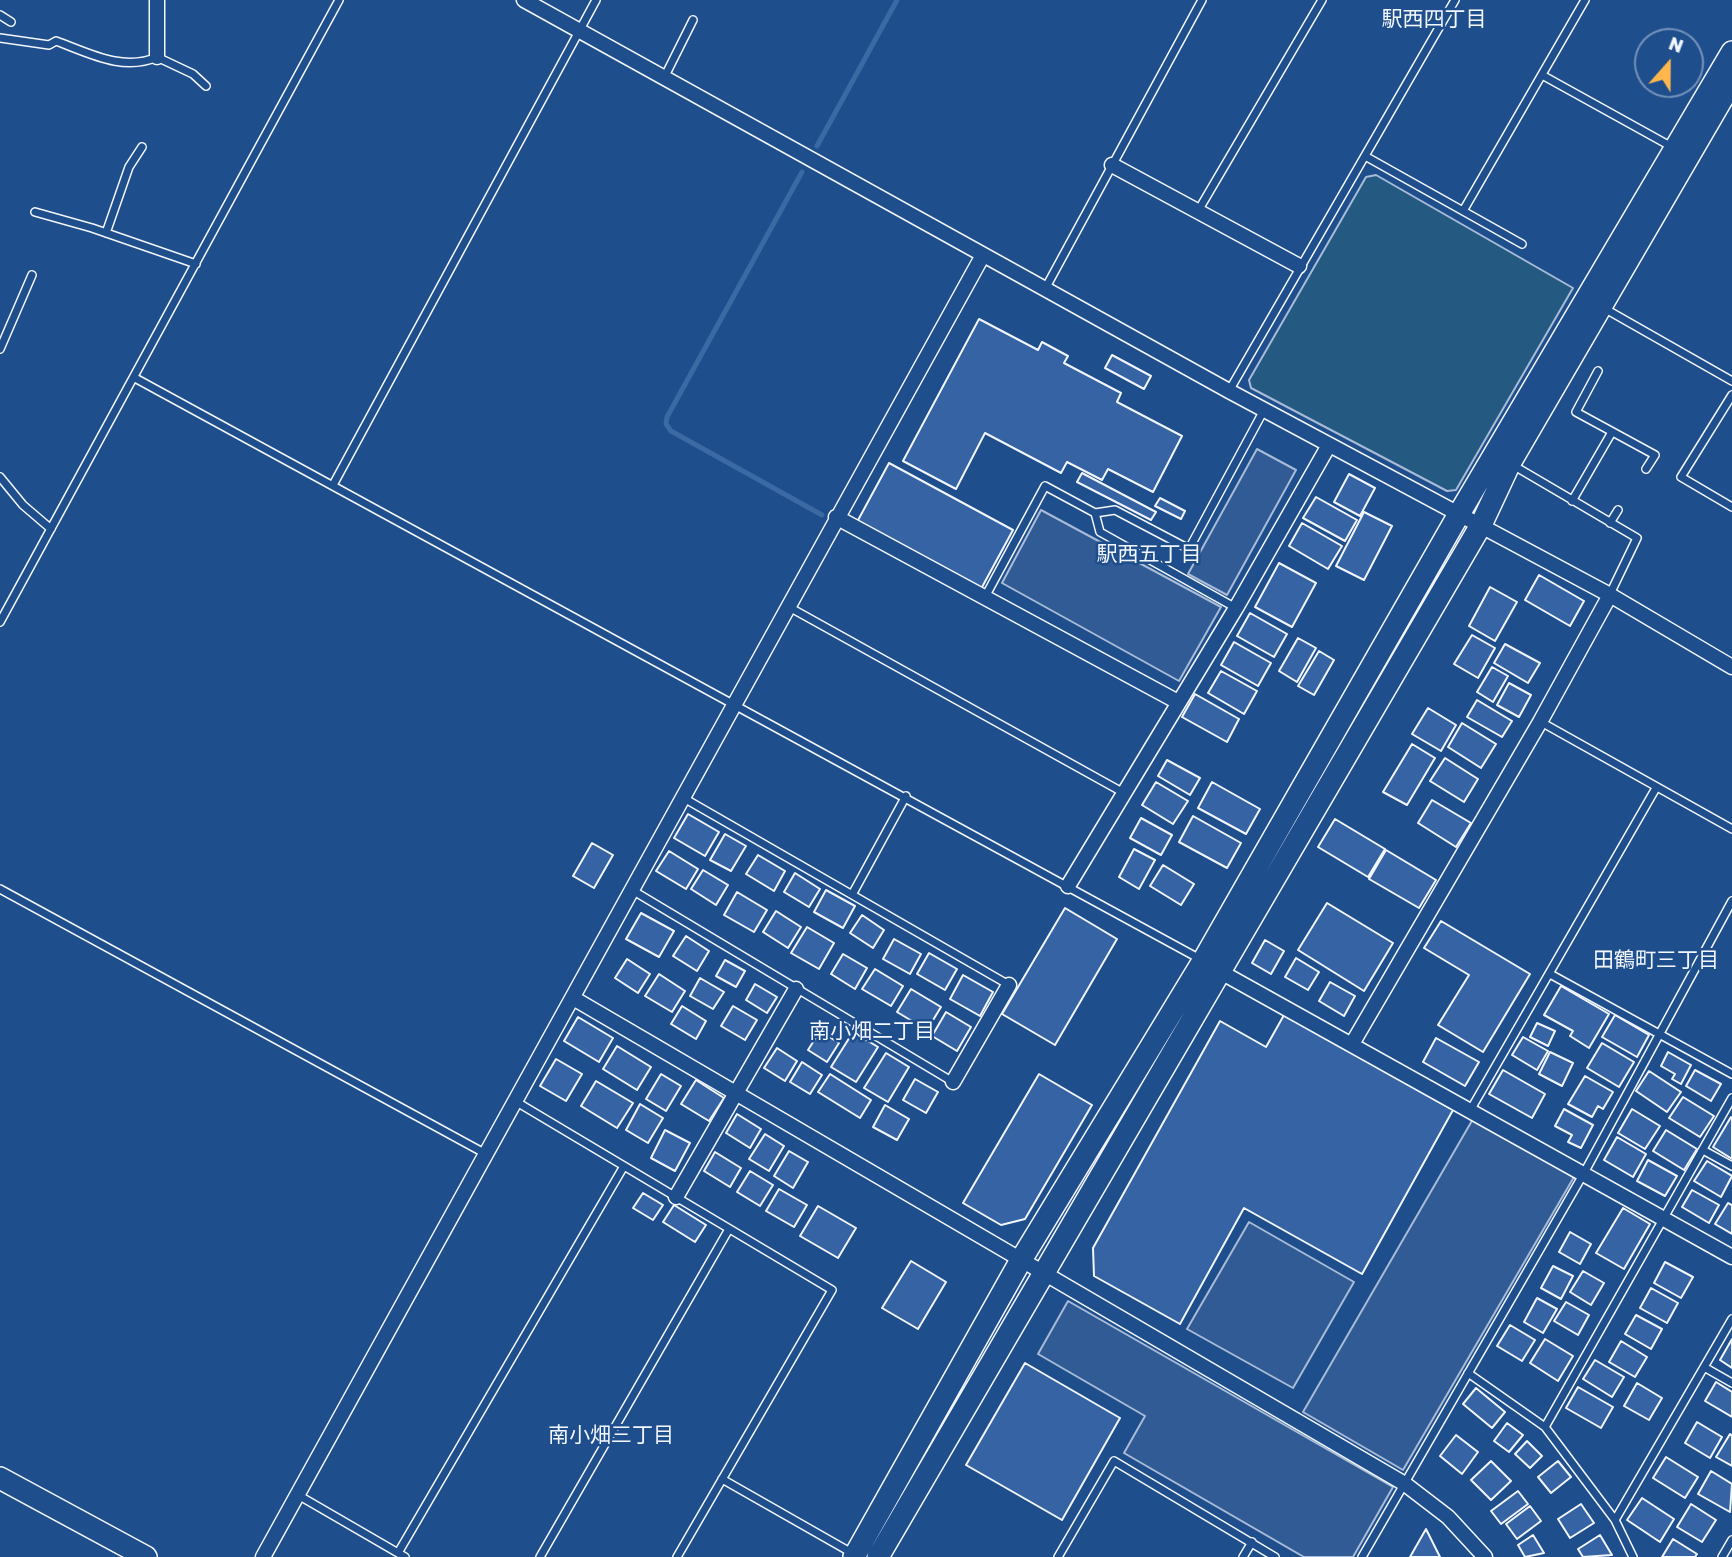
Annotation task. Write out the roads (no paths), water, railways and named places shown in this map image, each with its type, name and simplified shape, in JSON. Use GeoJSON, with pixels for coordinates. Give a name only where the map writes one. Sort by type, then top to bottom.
{"type":"FeatureCollection","features":[{"type":"Feature","properties":{"kind":"street"},"geometry":{"type":"LineString","coordinates":[[157,0],[157,57]]}},
{"type":"Feature","properties":{"kind":"street"},"geometry":{"type":"LineString","coordinates":[[524,0],[1229,391],[1610,595],[1732,667]]}},
{"type":"Feature","properties":{"kind":"street"},"geometry":{"type":"LineString","coordinates":[[878,1557],[1043,1272],[1459,514],[1732,52]]}},
{"type":"Feature","properties":{"kind":"street"},"geometry":{"type":"LineString","coordinates":[[855,1556],[1021,1260],[1211,966],[1481,525],[1510,463],[1732,82]]}},
{"type":"Feature","properties":{"kind":"street"},"geometry":{"type":"LineString","coordinates":[[1112,165],[1299,266]]}},
{"type":"Feature","properties":{"kind":"street"},"geometry":{"type":"LineString","coordinates":[[263,1557],[982,255]]}},
{"type":"Feature","properties":{"kind":"street"},"geometry":{"type":"LineString","coordinates":[[1068,886],[1236,608],[1329,445]]}},
{"type":"Feature","properties":{"kind":"street"},"geometry":{"type":"LineString","coordinates":[[836,517],[1178,702]]}},
{"type":"Feature","properties":{"kind":"street"},"geometry":{"type":"LineString","coordinates":[[1352,1044],[1540,722],[1610,595]]}},
{"type":"Feature","properties":{"kind":"street"},"geometry":{"type":"LineString","coordinates":[[1211,966],[1732,1257]]}},
{"type":"Feature","properties":{"kind":"street"},"geometry":{"type":"LineString","coordinates":[[953,1082],[1009,985]]}},
{"type":"Feature","properties":{"kind":"street"},"geometry":{"type":"LineString","coordinates":[[676,1197],[796,989]]}},
{"type":"Feature","properties":{"kind":"street"},"geometry":{"type":"LineString","coordinates":[[573,999],[1405,1484],[1448,1517],[1485,1557]]}},
{"type":"Feature","properties":{"kind":"street"},"geometry":{"type":"LineString","coordinates":[[0,1478],[146,1557]]}},
{"type":"Feature","properties":{"kind":"lane"},"geometry":{"type":"LineString","coordinates":[[0,622],[340,0]]}},
{"type":"Feature","properties":{"kind":"lane"},"geometry":{"type":"LineString","coordinates":[[333,485],[596,0]]}},
{"type":"Feature","properties":{"kind":"lane"},"geometry":{"type":"LineString","coordinates":[[1045,289],[1202,0]]}},
{"type":"Feature","properties":{"kind":"lane"},"geometry":{"type":"LineString","coordinates":[[1198,211],[1322,0]]}},
{"type":"Feature","properties":{"kind":"lane"},"geometry":{"type":"LineString","coordinates":[[1229,391],[1455,0]]}},
{"type":"Feature","properties":{"kind":"lane"},"geometry":{"type":"LineString","coordinates":[[1464,211],[1586,0]]}},
{"type":"Feature","properties":{"kind":"lane"},"geometry":{"type":"LineString","coordinates":[[0,15],[11,22]]}},
{"type":"Feature","properties":{"kind":"lane"},"geometry":{"type":"LineString","coordinates":[[665,76],[693,20]]}},
{"type":"Feature","properties":{"kind":"lane"},"geometry":{"type":"LineString","coordinates":[[0,38],[49,45],[56,41],[112,61],[141,64],[157,57],[193,74],[206,86]]}},
{"type":"Feature","properties":{"kind":"lane"},"geometry":{"type":"LineString","coordinates":[[1542,75],[1676,149]]}},
{"type":"Feature","properties":{"kind":"lane"},"geometry":{"type":"LineString","coordinates":[[106,233],[129,167],[142,147]]}},
{"type":"Feature","properties":{"kind":"lane"},"geometry":{"type":"LineString","coordinates":[[1365,156],[1522,244]]}},
{"type":"Feature","properties":{"kind":"lane"},"geometry":{"type":"LineString","coordinates":[[35,212],[196,264]]}},
{"type":"Feature","properties":{"kind":"lane"},"geometry":{"type":"LineString","coordinates":[[0,349],[32,275]]}},
{"type":"Feature","properties":{"kind":"lane"},"geometry":{"type":"LineString","coordinates":[[1601,307],[1732,381]]}},
{"type":"Feature","properties":{"kind":"lane"},"geometry":{"type":"LineString","coordinates":[[1598,371],[1576,412],[1655,455],[1646,469]]}},
{"type":"Feature","properties":{"kind":"lane"},"geometry":{"type":"LineString","coordinates":[[135,378],[735,702],[1211,966]]}},
{"type":"Feature","properties":{"kind":"lane"},"geometry":{"type":"LineString","coordinates":[[1732,395],[1681,477],[1732,508]]}},
{"type":"Feature","properties":{"kind":"lane"},"geometry":{"type":"LineString","coordinates":[[985,597],[1045,486],[1095,513],[1115,510],[1189,549],[1264,410]]}},
{"type":"Feature","properties":{"kind":"lane"},"geometry":{"type":"LineString","coordinates":[[1572,501],[1612,432]]}},
{"type":"Feature","properties":{"kind":"lane"},"geometry":{"type":"LineString","coordinates":[[1510,463],[1637,538],[1610,595]]}},
{"type":"Feature","properties":{"kind":"lane"},"geometry":{"type":"LineString","coordinates":[[0,477],[23,505],[51,529]]}},
{"type":"Feature","properties":{"kind":"lane"},"geometry":{"type":"LineString","coordinates":[[1610,523],[1618,510]]}},
{"type":"Feature","properties":{"kind":"lane"},"geometry":{"type":"LineString","coordinates":[[1095,513],[1100,532],[1236,608]]}},
{"type":"Feature","properties":{"kind":"lane"},"geometry":{"type":"LineString","coordinates":[[789,607],[1124,793]]}},
{"type":"Feature","properties":{"kind":"lane"},"geometry":{"type":"LineString","coordinates":[[1540,722],[1732,829]]}},
{"type":"Feature","properties":{"kind":"lane"},"geometry":{"type":"LineString","coordinates":[[1471,1109],[1656,788]]}},
{"type":"Feature","properties":{"kind":"lane"},"geometry":{"type":"LineString","coordinates":[[853,893],[906,796]]}},
{"type":"Feature","properties":{"kind":"lane"},"geometry":{"type":"LineString","coordinates":[[682,797],[1009,985]]}},
{"type":"Feature","properties":{"kind":"lane"},"geometry":{"type":"LineString","coordinates":[[0,889],[486,1154]]}},
{"type":"Feature","properties":{"kind":"lane"},"geometry":{"type":"LineString","coordinates":[[631,889],[953,1082]]}},
{"type":"Feature","properties":{"kind":"lane"},"geometry":{"type":"LineString","coordinates":[[1362,1557],[1584,1173],[1732,901]]}},
{"type":"Feature","properties":{"kind":"lane"},"geometry":{"type":"LineString","coordinates":[[1550,974],[1732,1074]]}},
{"type":"Feature","properties":{"kind":"lane"},"geometry":{"type":"LineString","coordinates":[[1545,1427],[1732,1098]]}},
{"type":"Feature","properties":{"kind":"lane"},"geometry":{"type":"LineString","coordinates":[[515,1101],[832,1290],[677,1557]]}},
{"type":"Feature","properties":{"kind":"lane"},"geometry":{"type":"LineString","coordinates":[[1703,1150],[1732,1166]]}},
{"type":"Feature","properties":{"kind":"lane"},"geometry":{"type":"LineString","coordinates":[[298,1495],[402,1555],[624,1166]]}},
{"type":"Feature","properties":{"kind":"lane"},"geometry":{"type":"LineString","coordinates":[[540,1557],[729,1229]]}},
{"type":"Feature","properties":{"kind":"lane"},"geometry":{"type":"LineString","coordinates":[[1615,1520],[1732,1319]]}},
{"type":"Feature","properties":{"kind":"lane"},"geometry":{"type":"LineString","coordinates":[[1704,1367],[1732,1383]]}},
{"type":"Feature","properties":{"kind":"lane"},"geometry":{"type":"LineString","coordinates":[[1468,1373],[1545,1427],[1615,1520],[1633,1557]]}},
{"type":"Feature","properties":{"kind":"lane"},"geometry":{"type":"LineString","coordinates":[[1058,1557],[1114,1461],[1275,1557]]}},
{"type":"Feature","properties":{"kind":"lane"},"geometry":{"type":"LineString","coordinates":[[722,1479],[855,1556]]}},
{"type":"Feature","properties":{"kind":"lane"},"geometry":{"type":"LineString","coordinates":[[1722,1557],[1732,1540]]}},
{"type":"Feature","properties":{"kind":"lane"},"geometry":{"type":"LineString","coordinates":[[1243,1557],[1252,1542]]}},
{"type":"Feature","properties":{"kind":"waterway"},"geometry":{"type":"LineString","coordinates":[[817,146],[897,0]]}},
{"type":"Feature","properties":{"kind":"waterway"},"geometry":{"type":"LineString","coordinates":[[802,172],[667,417],[666,424],[671,431],[822,515]]}},
{"type":"Feature","properties":{"kind":"district","name":"駅西四丁目"},"geometry":{"type":"Point","coordinates":[1434,20]}},
{"type":"Feature","properties":{"kind":"district","name":"駅西五丁目"},"geometry":{"type":"Point","coordinates":[1149,555]}},
{"type":"Feature","properties":{"kind":"district","name":"田鶴町三丁目"},"geometry":{"type":"Point","coordinates":[1656,961]}},
{"type":"Feature","properties":{"kind":"district","name":"南小畑二丁目"},"geometry":{"type":"Point","coordinates":[872,1032]}},
{"type":"Feature","properties":{"kind":"district","name":"南小畑三丁目"},"geometry":{"type":"Point","coordinates":[611,1436]}}]}
